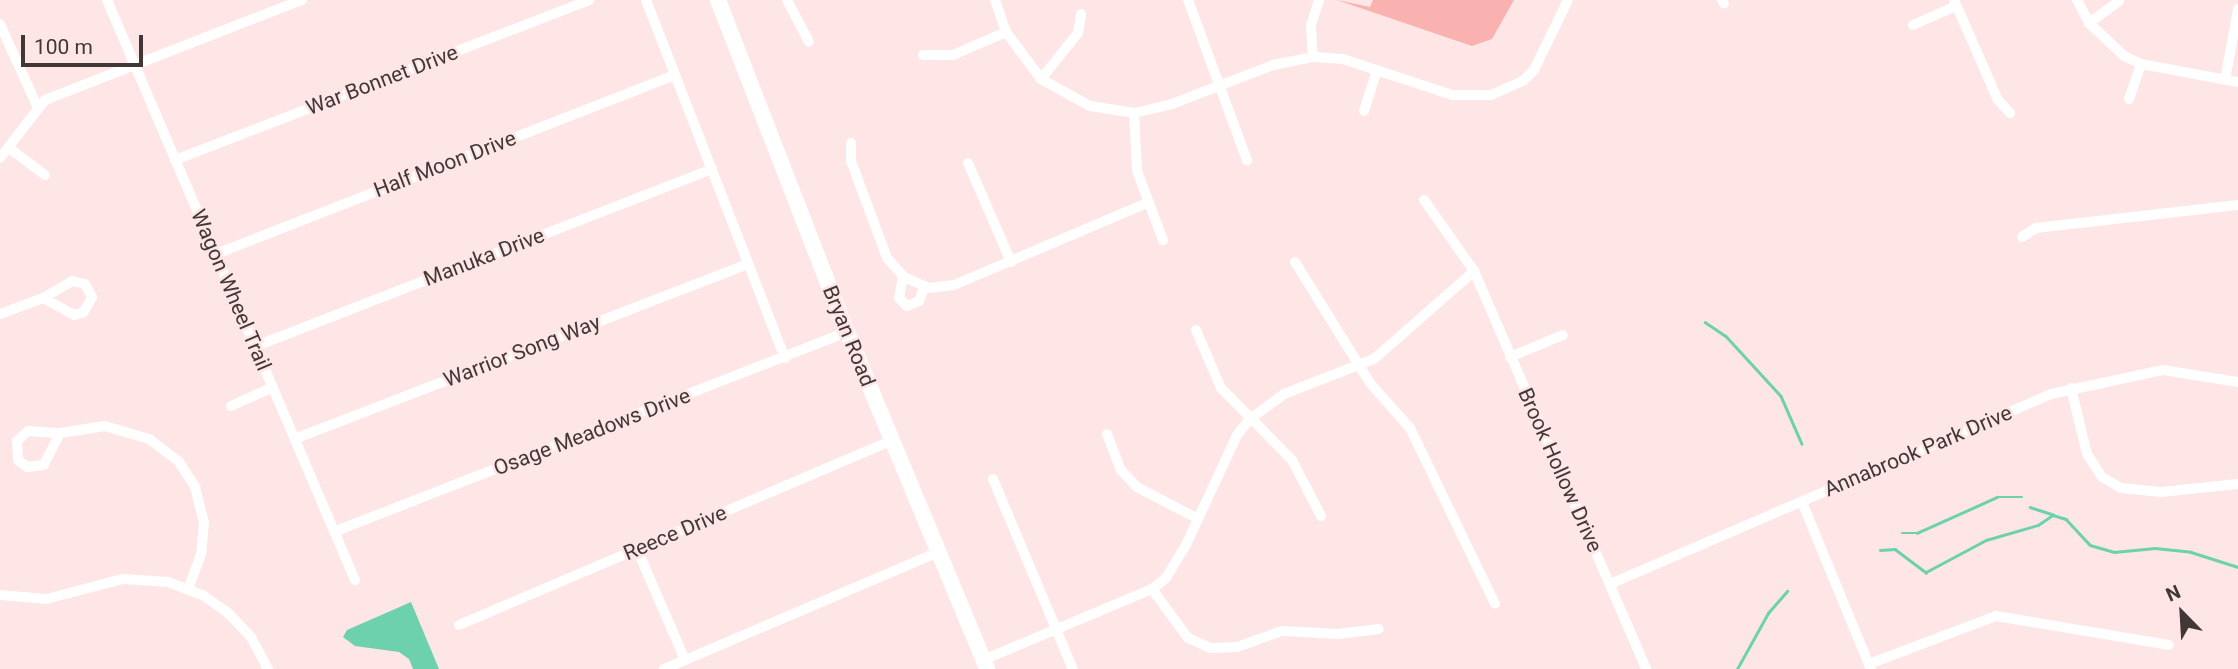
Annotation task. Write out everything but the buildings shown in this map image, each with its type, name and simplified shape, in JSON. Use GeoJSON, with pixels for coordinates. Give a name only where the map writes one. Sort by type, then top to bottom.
{"type":"FeatureCollection","features":[{"type":"Feature","properties":{"kind":"main road","name":"Bryan Road"},"geometry":{"type":"LineString","coordinates":[[718,0],[847,332],[985,665]]}},
{"type":"Feature","properties":{"kind":"street","name":"Wagon Wheel Trail"},"geometry":{"type":"LineString","coordinates":[[107,0],[297,438],[355,579]]}},
{"type":"Feature","properties":{"kind":"street"},"geometry":{"type":"LineString","coordinates":[[0,158],[37,106],[302,0]]}},
{"type":"Feature","properties":{"kind":"street","name":"War Bonnet Drive"},"geometry":{"type":"LineString","coordinates":[[175,160],[589,0]]}},
{"type":"Feature","properties":{"kind":"street"},"geometry":{"type":"LineString","coordinates":[[646,0],[785,358]]}},
{"type":"Feature","properties":{"kind":"street"},"geometry":{"type":"LineString","coordinates":[[787,0],[809,42]]}},
{"type":"Feature","properties":{"kind":"street"},"geometry":{"type":"LineString","coordinates":[[995,0],[1006,32],[1041,79],[1090,106],[1134,113],[1223,85],[1273,65],[1313,57],[1343,59],[1452,96],[1471,97],[1507,89],[1523,82],[1544,57],[1568,0]]}},
{"type":"Feature","properties":{"kind":"street"},"geometry":{"type":"LineString","coordinates":[[1188,0],[1223,85],[1247,160]]}},
{"type":"Feature","properties":{"kind":"street"},"geometry":{"type":"LineString","coordinates":[[1313,57],[1311,25],[1319,0]]}},
{"type":"Feature","properties":{"kind":"street"},"geometry":{"type":"LineString","coordinates":[[2077,0],[2089,23],[2114,50],[2141,64],[2238,82]]}},
{"type":"Feature","properties":{"kind":"street"},"geometry":{"type":"LineString","coordinates":[[2089,23],[2119,1]]}},
{"type":"Feature","properties":{"kind":"street"},"geometry":{"type":"LineString","coordinates":[[1913,25],[1955,3],[1998,100],[2010,113]]}},
{"type":"Feature","properties":{"kind":"street"},"geometry":{"type":"LineString","coordinates":[[2225,80],[2238,9]]}},
{"type":"Feature","properties":{"kind":"street"},"geometry":{"type":"LineString","coordinates":[[1041,79],[1078,33],[1082,14]]}},
{"type":"Feature","properties":{"kind":"street"},"geometry":{"type":"LineString","coordinates":[[0,24],[37,106]]}},
{"type":"Feature","properties":{"kind":"street"},"geometry":{"type":"LineString","coordinates":[[923,55],[953,55],[1006,32]]}},
{"type":"Feature","properties":{"kind":"street"},"geometry":{"type":"LineString","coordinates":[[2129,99],[2141,64]]}},
{"type":"Feature","properties":{"kind":"street"},"geometry":{"type":"LineString","coordinates":[[1364,111],[1377,70]]}},
{"type":"Feature","properties":{"kind":"street","name":"Half Moon Drive"},"geometry":{"type":"LineString","coordinates":[[216,254],[674,75]]}},
{"type":"Feature","properties":{"kind":"street"},"geometry":{"type":"LineString","coordinates":[[1134,113],[1138,172],[1147,203],[1163,240]]}},
{"type":"Feature","properties":{"kind":"street"},"geometry":{"type":"LineString","coordinates":[[851,143],[851,161],[881,242],[903,276],[925,286],[947,288],[1147,203]]}},
{"type":"Feature","properties":{"kind":"street"},"geometry":{"type":"LineString","coordinates":[[9,148],[45,175]]}},
{"type":"Feature","properties":{"kind":"street"},"geometry":{"type":"LineString","coordinates":[[968,163],[1011,262]]}},
{"type":"Feature","properties":{"kind":"street","name":"Manuka Drive"},"geometry":{"type":"LineString","coordinates":[[257,346],[712,169]]}},
{"type":"Feature","properties":{"kind":"street","name":"Brook Hollow Drive"},"geometry":{"type":"LineString","coordinates":[[1424,200],[1474,271],[1646,669]]}},
{"type":"Feature","properties":{"kind":"street"},"geometry":{"type":"LineString","coordinates":[[2021,237],[2036,228],[2238,205]]}},
{"type":"Feature","properties":{"kind":"street"},"geometry":{"type":"LineString","coordinates":[[1295,262],[1361,366],[1410,428],[1495,604]]}},
{"type":"Feature","properties":{"kind":"street","name":"Warrior Song Way"},"geometry":{"type":"LineString","coordinates":[[297,438],[747,264]]}},
{"type":"Feature","properties":{"kind":"street"},"geometry":{"type":"LineString","coordinates":[[985,665],[1056,629],[1152,589],[1174,567],[1237,435],[1250,419],[1284,394],[1361,366],[1385,351],[1474,271]]}},
{"type":"Feature","properties":{"kind":"street"},"geometry":{"type":"LineString","coordinates":[[903,276],[899,298],[907,306],[919,301],[925,286]]}},
{"type":"Feature","properties":{"kind":"street"},"geometry":{"type":"LineString","coordinates":[[0,314],[43,298],[72,281],[85,284],[92,297],[88,308],[74,315],[43,298]]}},
{"type":"Feature","properties":{"kind":"street"},"geometry":{"type":"LineString","coordinates":[[1196,330],[1221,388],[1296,465],[1321,516]]}},
{"type":"Feature","properties":{"kind":"street","name":"Osage Meadows Drive"},"geometry":{"type":"LineString","coordinates":[[335,531],[847,332]]}},
{"type":"Feature","properties":{"kind":"street"},"geometry":{"type":"LineString","coordinates":[[1510,357],[1563,335]]}},
{"type":"Feature","properties":{"kind":"street","name":"Annabrook Park Drive"},"geometry":{"type":"LineString","coordinates":[[1610,584],[2071,388],[2163,370],[2238,382]]}},
{"type":"Feature","properties":{"kind":"street"},"geometry":{"type":"LineString","coordinates":[[232,406],[273,387]]}},
{"type":"Feature","properties":{"kind":"street"},"geometry":{"type":"LineString","coordinates":[[2071,388],[2087,454],[2102,477],[2121,488],[2161,492],[2238,484]]}},
{"type":"Feature","properties":{"kind":"street"},"geometry":{"type":"LineString","coordinates":[[60,433],[44,465],[27,467],[18,460],[16,445],[23,434],[60,433],[95,426],[131,431],[157,443],[179,462],[195,487],[204,522],[201,554],[188,589]]}},
{"type":"Feature","properties":{"kind":"street"},"geometry":{"type":"LineString","coordinates":[[1107,434],[1122,470],[1137,487],[1196,518]]}},
{"type":"Feature","properties":{"kind":"street","name":"Reece Drive"},"geometry":{"type":"LineString","coordinates":[[459,625],[891,441]]}},
{"type":"Feature","properties":{"kind":"street"},"geometry":{"type":"LineString","coordinates":[[993,479],[1073,669]]}},
{"type":"Feature","properties":{"kind":"street"},"geometry":{"type":"LineString","coordinates":[[1802,502],[1870,667],[1996,616],[2169,645]]}},
{"type":"Feature","properties":{"kind":"street"},"geometry":{"type":"LineString","coordinates":[[637,549],[685,660]]}},
{"type":"Feature","properties":{"kind":"street"},"geometry":{"type":"LineString","coordinates":[[664,669],[938,552]]}},
{"type":"Feature","properties":{"kind":"street"},"geometry":{"type":"LineString","coordinates":[[1,598],[46,599],[141,578],[188,589],[217,604],[241,624],[268,669]]}},
{"type":"Feature","properties":{"kind":"street"},"geometry":{"type":"LineString","coordinates":[[1152,589],[1182,633],[1210,648],[1237,647],[1282,631],[1338,634],[1379,629]]}},
{"type":"Feature","properties":{"kind":"shaded area"},"geometry":{"type":"Polygon","coordinates":[[[1337,0],[1370,7],[1373,0],[1514,0],[1492,39],[1472,46],[1337,0]]]}},
{"type":"Feature","properties":{"kind":"shaded area"},"geometry":{"type":"Polygon","coordinates":[[[411,602],[439,669],[413,669],[409,659],[399,652],[355,646],[343,637],[347,630],[411,602]]]}},
{"type":"Feature","properties":{"kind":"waterway"},"geometry":{"type":"LineString","coordinates":[[1705,322],[1726,336],[1781,396],[1802,444]]}},
{"type":"Feature","properties":{"kind":"waterway"},"geometry":{"type":"LineString","coordinates":[[1902,533],[1917,533],[1997,497],[2022,497]]}},
{"type":"Feature","properties":{"kind":"waterway"},"geometry":{"type":"LineString","coordinates":[[2030,507],[2052,514]]}},
{"type":"Feature","properties":{"kind":"waterway"},"geometry":{"type":"LineString","coordinates":[[1880,550],[1895,549],[1926,572],[1986,540],[2038,525],[2053,515],[2066,519],[2090,545],[2114,552],[2155,548],[2191,552],[2238,567]]}},
{"type":"Feature","properties":{"kind":"waterway"},"geometry":{"type":"LineString","coordinates":[[1737,669],[1768,613],[1787,591]]}}]}
